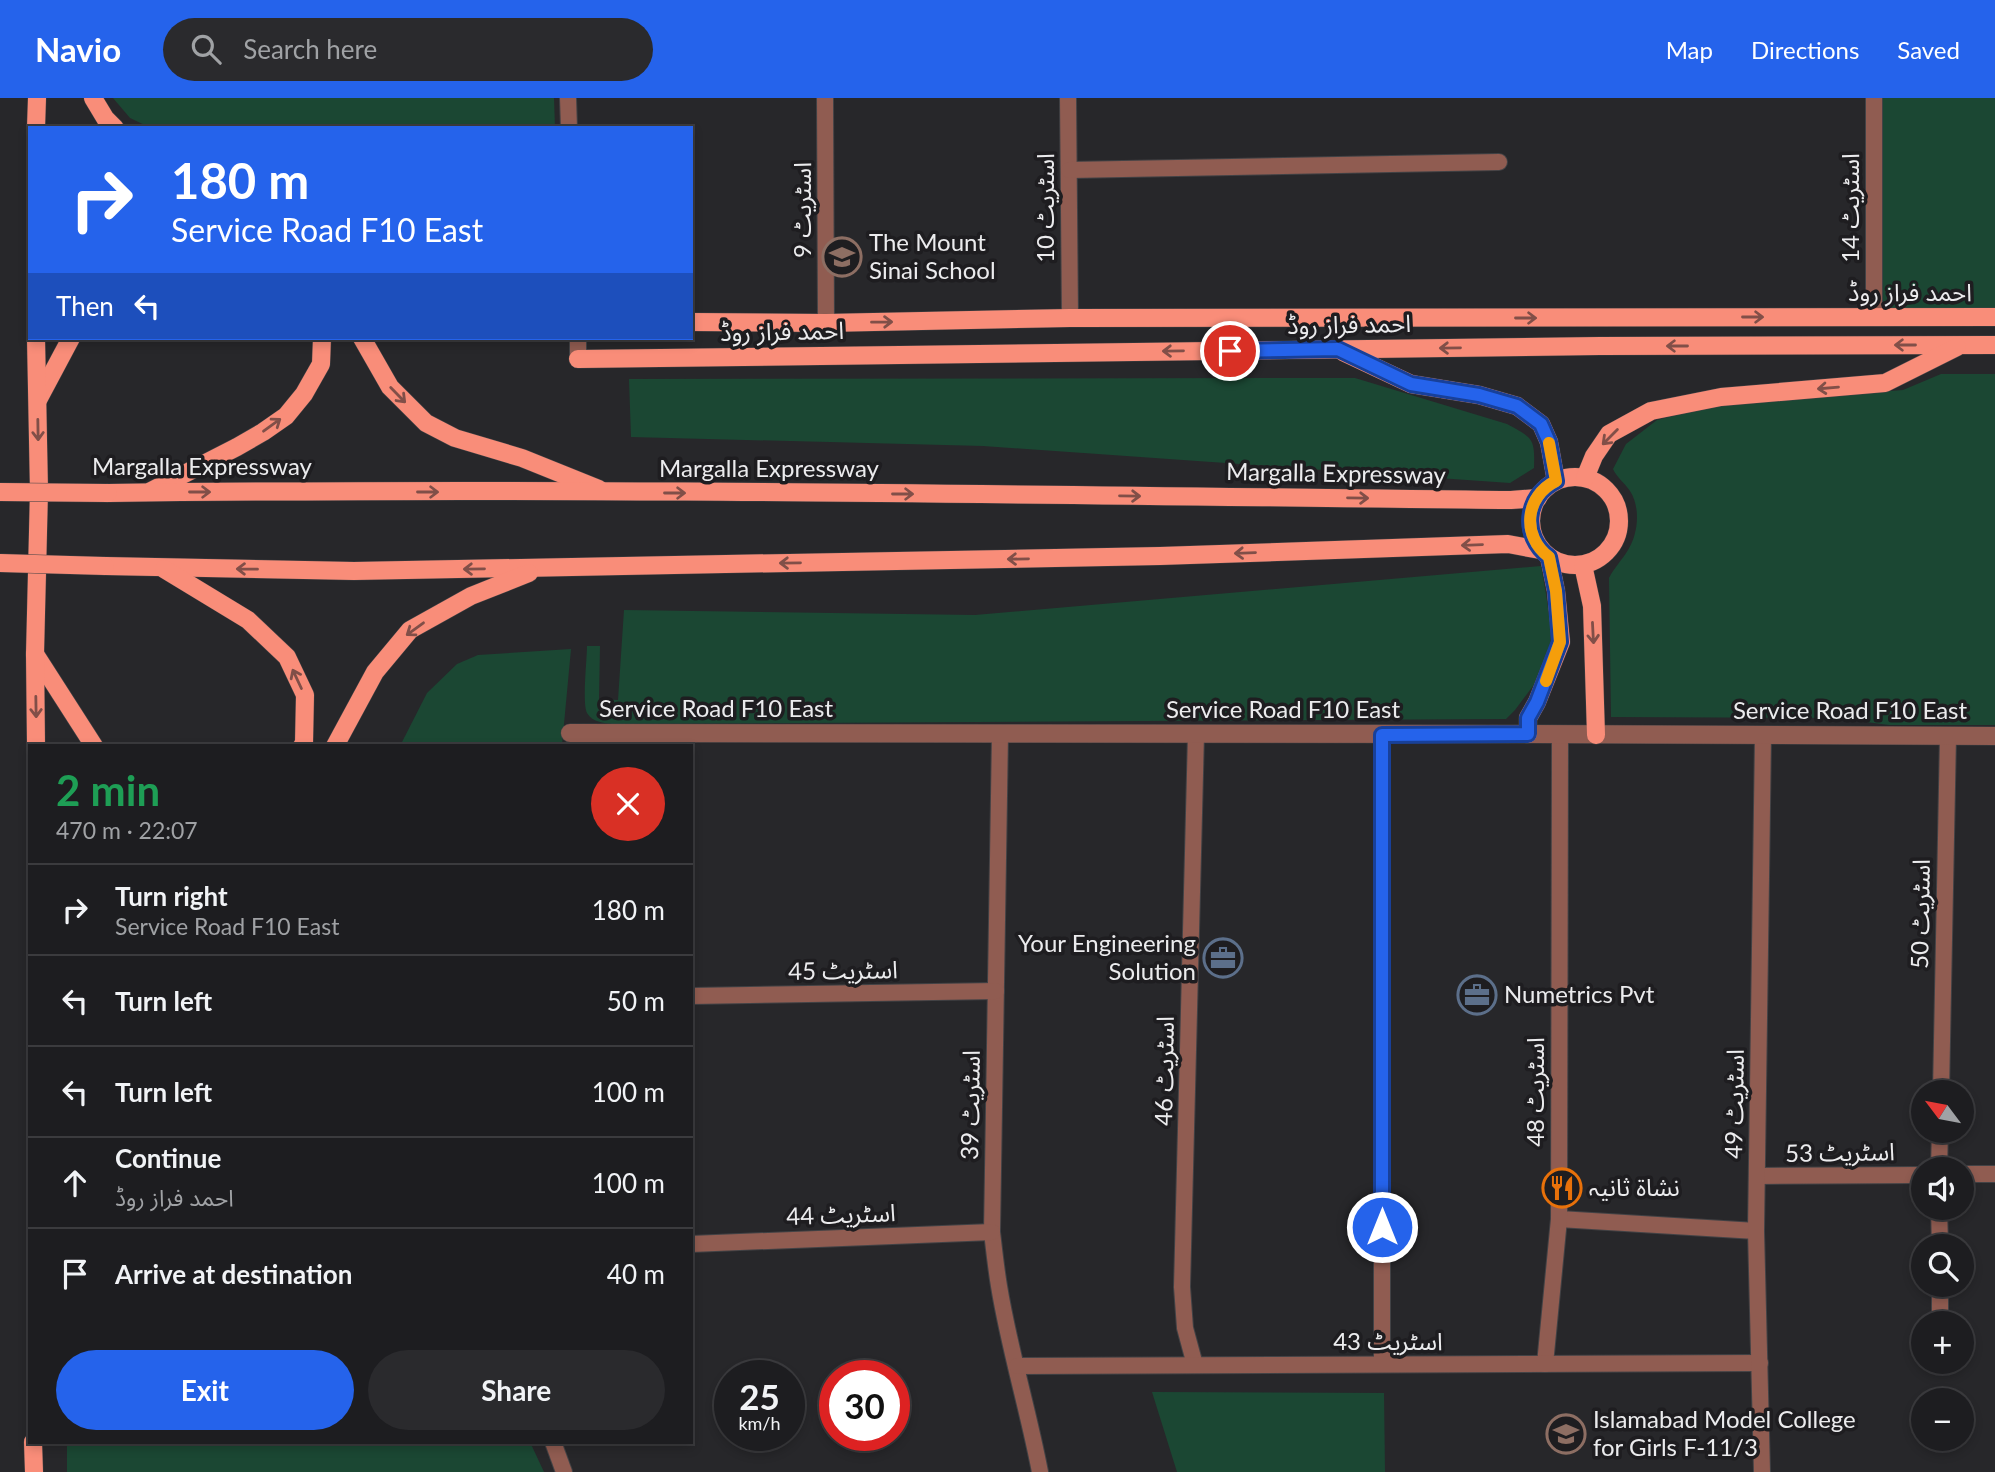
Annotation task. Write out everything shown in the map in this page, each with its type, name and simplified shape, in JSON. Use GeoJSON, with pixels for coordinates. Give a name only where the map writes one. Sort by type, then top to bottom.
{"type":"FeatureCollection","features":[{"type":"Feature","properties":{"kind":"main road"},"geometry":{"type":"LineString","coordinates":[[36,126],[37,98]]}},
{"type":"Feature","properties":{"kind":"main road"},"geometry":{"type":"LineString","coordinates":[[93,98],[113,126]]}},
{"type":"Feature","properties":{"kind":"main road"},"geometry":{"type":"LineString","coordinates":[[1599,317],[1591,324],[1588,332],[1590,339],[1600,346]]}},
{"type":"Feature","properties":{"kind":"main road","name":"احمد فراز روڈ"},"geometry":{"type":"LineString","coordinates":[[693,322],[826,323],[1070,318],[1995,317]]}},
{"type":"Feature","properties":{"kind":"main road"},"geometry":{"type":"LineString","coordinates":[[36,340],[39,491],[36,744]]}},
{"type":"Feature","properties":{"kind":"main road"},"geometry":{"type":"LineString","coordinates":[[37,401],[70,340]]}},
{"type":"Feature","properties":{"kind":"main road"},"geometry":{"type":"LineString","coordinates":[[148,492],[237,447],[286,416],[304,394],[321,364],[322,340]]}},
{"type":"Feature","properties":{"kind":"main road"},"geometry":{"type":"LineString","coordinates":[[363,340],[390,387],[426,423],[455,438],[522,457],[607,492]]}},
{"type":"Feature","properties":{"kind":"main road"},"geometry":{"type":"LineString","coordinates":[[1586,478],[1594,456],[1609,434],[1651,411],[1721,397],[1885,383],[1960,345]]}},
{"type":"Feature","properties":{"kind":"main road","name":"احمد فراز روڈ"},"geometry":{"type":"LineString","coordinates":[[578,359],[1600,346],[1995,345]]}},
{"type":"Feature","properties":{"kind":"main road"},"geometry":{"type":"LineString","coordinates":[[1338,349],[1411,384],[1479,395],[1517,406],[1541,424],[1549,442],[1556,481]]}},
{"type":"Feature","properties":{"kind":"main road"},"geometry":{"type":"LineString","coordinates":[[0,563],[354,571],[1146,556],[1508,544],[1545,553],[1559,564],[1583,565],[1604,555],[1617,536],[1619,513],[1609,491],[1590,478],[1567,476],[1545,486],[1532,506],[1530,529],[1545,553],[1556,591],[1560,642],[1528,718],[1528,734]]}},
{"type":"Feature","properties":{"kind":"main road","name":"Margalla Expressway"},"geometry":{"type":"LineString","coordinates":[[0,492],[607,492],[1511,500],[1538,498]]}},
{"type":"Feature","properties":{"kind":"main road"},"geometry":{"type":"LineString","coordinates":[[1583,565],[1591,606],[1596,735]]}},
{"type":"Feature","properties":{"kind":"main road"},"geometry":{"type":"LineString","coordinates":[[159,567],[248,620],[287,657],[304,695],[303,744]]}},
{"type":"Feature","properties":{"kind":"main road"},"geometry":{"type":"LineString","coordinates":[[336,744],[374,672],[410,630],[471,596],[542,568]]}},
{"type":"Feature","properties":{"kind":"main road"},"geometry":{"type":"LineString","coordinates":[[35,654],[93,744]]}},
{"type":"Feature","properties":{"kind":"main road"},"geometry":{"type":"LineString","coordinates":[[33,1444],[34,1472]]}},
{"type":"Feature","properties":{"kind":"street"},"geometry":{"type":"LineString","coordinates":[[568,98],[569,126]]}},
{"type":"Feature","properties":{"kind":"street","name":"اسٹریٹ 9"},"geometry":{"type":"LineString","coordinates":[[825,98],[826,323]]}},
{"type":"Feature","properties":{"kind":"street","name":"اسٹریٹ 10"},"geometry":{"type":"LineString","coordinates":[[1068,98],[1070,318]]}},
{"type":"Feature","properties":{"kind":"street","name":"اسٹریٹ 14"},"geometry":{"type":"LineString","coordinates":[[1874,98],[1874,317]]}},
{"type":"Feature","properties":{"kind":"street"},"geometry":{"type":"LineString","coordinates":[[1069,170],[1499,162]]}},
{"type":"Feature","properties":{"kind":"street"},"geometry":{"type":"LineString","coordinates":[[578,340],[578,359]]}},
{"type":"Feature","properties":{"kind":"street","name":"Service Road F10 East"},"geometry":{"type":"LineString","coordinates":[[570,739],[1000,734],[1995,736]]}},
{"type":"Feature","properties":{"kind":"street","name":"اسٹریٹ 39"},"geometry":{"type":"LineString","coordinates":[[1000,734],[992,1231],[999,1285],[1040,1472]]}},
{"type":"Feature","properties":{"kind":"street","name":"اسٹریٹ 46"},"geometry":{"type":"LineString","coordinates":[[1195,1365],[1185,1328],[1182,1287],[1196,734]]}},
{"type":"Feature","properties":{"kind":"street"},"geometry":{"type":"LineString","coordinates":[[1382,735],[1382,1364]]}},
{"type":"Feature","properties":{"kind":"street","name":"اسٹریٹ 48"},"geometry":{"type":"LineString","coordinates":[[1545,1364],[1559,1219],[1560,735]]}},
{"type":"Feature","properties":{"kind":"street","name":"اسٹریٹ 49"},"geometry":{"type":"LineString","coordinates":[[1762,1472],[1756,1231],[1763,736]]}},
{"type":"Feature","properties":{"kind":"street","name":"اسٹریٹ 50"},"geometry":{"type":"LineString","coordinates":[[1941,1080],[1948,736]]}},
{"type":"Feature","properties":{"kind":"street","name":"اسٹریٹ 45"},"geometry":{"type":"LineString","coordinates":[[693,996],[996,991]]}},
{"type":"Feature","properties":{"kind":"street"},"geometry":{"type":"LineString","coordinates":[[1974,1174],[1995,1174]]}},
{"type":"Feature","properties":{"kind":"street","name":"اسٹریٹ 53"},"geometry":{"type":"LineString","coordinates":[[1757,1176],[1911,1175]]}},
{"type":"Feature","properties":{"kind":"street"},"geometry":{"type":"LineString","coordinates":[[1559,1219],[1756,1231]]}},
{"type":"Feature","properties":{"kind":"street","name":"اسٹریٹ 44"},"geometry":{"type":"LineString","coordinates":[[693,1244],[992,1231]]}},
{"type":"Feature","properties":{"kind":"street","name":"اسٹریٹ 43"},"geometry":{"type":"LineString","coordinates":[[1017,1366],[1760,1363]]}},
{"type":"Feature","properties":{"kind":"street"},"geometry":{"type":"LineString","coordinates":[[554,1444],[564,1472]]}},
{"type":"Feature","properties":{"kind":"green space"},"geometry":{"type":"Polygon","coordinates":[[[113,98],[554,98],[555,126],[147,126],[130,118],[113,98]]]}},
{"type":"Feature","properties":{"kind":"green space"},"geometry":{"type":"Polygon","coordinates":[[[1874,98],[1995,98],[1995,317],[1874,317],[1874,98]]]}},
{"type":"Feature","properties":{"kind":"green space"},"geometry":{"type":"Polygon","coordinates":[[[1941,374],[1995,374],[1995,725],[1889,725],[1836,718],[1611,717],[1609,578],[1631,544],[1637,521],[1633,498],[1613,469],[1626,444],[1657,420],[1718,405],[1903,390],[1941,374]]]}},
{"type":"Feature","properties":{"kind":"green space"},"geometry":{"type":"Polygon","coordinates":[[[1355,378],[1507,424],[1531,440],[1534,468],[1510,483],[983,446],[631,437],[629,379],[1355,378]]]}},
{"type":"Feature","properties":{"kind":"green space"},"geometry":{"type":"Polygon","coordinates":[[[1541,566],[1552,637],[1539,678],[1506,719],[612,724],[598,722],[587,713],[586,708],[587,646],[600,646],[599,699],[618,700],[624,610],[975,615],[1541,566]]]}},
{"type":"Feature","properties":{"kind":"green space"},"geometry":{"type":"Polygon","coordinates":[[[571,649],[562,744],[401,744],[427,693],[457,664],[478,655],[571,649]]]}},
{"type":"Feature","properties":{"kind":"green space"},"geometry":{"type":"Polygon","coordinates":[[[1152,1392],[1384,1393],[1385,1472],[1177,1472],[1152,1392]]]}},
{"type":"Feature","properties":{"kind":"green space"},"geometry":{"type":"Polygon","coordinates":[[[67,1444],[531,1444],[544,1472],[67,1472],[67,1444]]]}},
{"type":"Feature","properties":{"kind":"slow traffic"},"geometry":{"type":"LineString","coordinates":[[1546,681],[1560,642],[1556,591],[1549,557],[1540,550],[1530,529],[1532,506],[1545,486],[1556,481],[1549,443]]}},
{"type":"Feature","properties":{"kind":"place","name":"The Mount Sinai School"},"geometry":{"type":"Point","coordinates":[842,257]}},
{"type":"Feature","properties":{"kind":"place","name":"Your Engineering Solution"},"geometry":{"type":"Point","coordinates":[1223,958]}},
{"type":"Feature","properties":{"kind":"place","name":"Numetrics Pvt"},"geometry":{"type":"Point","coordinates":[1477,995]}},
{"type":"Feature","properties":{"kind":"place","name":"نشاۃ ثانیہ"},"geometry":{"type":"Point","coordinates":[1562,1188]}},
{"type":"Feature","properties":{"kind":"place","name":"Islamabad Model College for Girls F-11/3"},"geometry":{"type":"Point","coordinates":[1566,1434]}},
{"type":"Feature","properties":{"kind":"route"},"geometry":{"type":"LineString","coordinates":[[1230,351],[1338,349],[1411,384],[1479,395],[1517,406],[1541,424],[1549,442],[1556,481],[1545,486],[1532,506],[1530,529],[1540,550],[1549,557],[1556,591],[1560,642],[1528,718],[1528,734],[1382,735],[1382,1227]]}}]}
